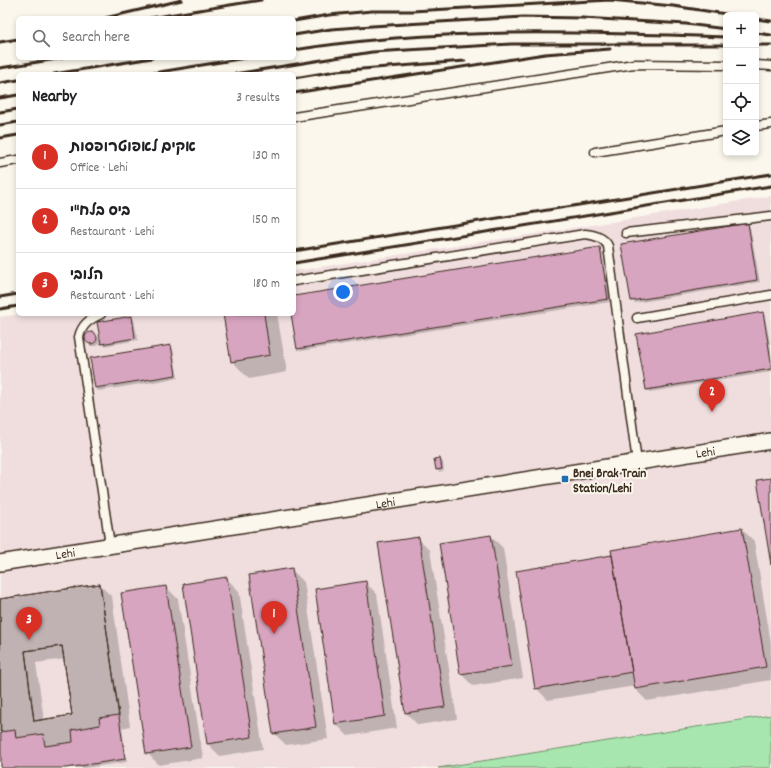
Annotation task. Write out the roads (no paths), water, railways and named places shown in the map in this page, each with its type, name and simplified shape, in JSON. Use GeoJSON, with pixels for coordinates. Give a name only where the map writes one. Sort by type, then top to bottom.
{"type":"FeatureCollection","features":[{"type":"Feature","properties":{"kind":"street","name":"Lehi"},"geometry":{"type":"LineString","coordinates":[[0,563],[771,441]]}},
{"type":"Feature","properties":{"kind":"lane"},"geometry":{"type":"LineString","coordinates":[[296,117],[634,64],[723,65]]}},
{"type":"Feature","properties":{"kind":"lane"},"geometry":{"type":"LineString","coordinates":[[759,66],[771,66]]}},
{"type":"Feature","properties":{"kind":"lane"},"geometry":{"type":"LineString","coordinates":[[759,126],[771,124]]}},
{"type":"Feature","properties":{"kind":"lane"},"geometry":{"type":"LineString","coordinates":[[595,152],[723,131]]}},
{"type":"Feature","properties":{"kind":"lane"},"geometry":{"type":"LineString","coordinates":[[0,163],[16,160]]}},
{"type":"Feature","properties":{"kind":"lane"},"geometry":{"type":"LineString","coordinates":[[626,233],[771,216]]}},
{"type":"Feature","properties":{"kind":"lane"},"geometry":{"type":"LineString","coordinates":[[296,281],[585,234],[602,238],[608,246],[637,462]]}},
{"type":"Feature","properties":{"kind":"lane"},"geometry":{"type":"LineString","coordinates":[[637,318],[771,296]]}},
{"type":"Feature","properties":{"kind":"lane"},"geometry":{"type":"LineString","coordinates":[[97,316],[90,319],[81,328],[79,337],[110,545]]}},
{"type":"Feature","properties":{"kind":"railway"},"geometry":{"type":"LineString","coordinates":[[114,16],[182,0]]}},
{"type":"Feature","properties":{"kind":"railway"},"geometry":{"type":"LineString","coordinates":[[162,16],[261,0]]}},
{"type":"Feature","properties":{"kind":"railway"},"geometry":{"type":"LineString","coordinates":[[610,0],[673,6],[723,14]]}},
{"type":"Feature","properties":{"kind":"railway"},"geometry":{"type":"LineString","coordinates":[[296,21],[329,15],[372,11],[412,11],[610,0]]}},
{"type":"Feature","properties":{"kind":"railway"},"geometry":{"type":"LineString","coordinates":[[296,35],[331,29],[523,17],[582,18],[686,24],[723,29]]}},
{"type":"Feature","properties":{"kind":"railway"},"geometry":{"type":"LineString","coordinates":[[759,19],[771,21]]}},
{"type":"Feature","properties":{"kind":"railway"},"geometry":{"type":"LineString","coordinates":[[296,50],[348,43],[456,34],[564,33],[723,37]]}},
{"type":"Feature","properties":{"kind":"railway"},"geometry":{"type":"LineString","coordinates":[[759,33],[771,35]]}},
{"type":"Feature","properties":{"kind":"railway"},"geometry":{"type":"LineString","coordinates":[[0,42],[16,39]]}},
{"type":"Feature","properties":{"kind":"railway"},"geometry":{"type":"LineString","coordinates":[[247,72],[372,52],[511,44],[681,44]]}},
{"type":"Feature","properties":{"kind":"railway"},"geometry":{"type":"LineString","coordinates":[[676,45],[723,45]]}},
{"type":"Feature","properties":{"kind":"railway"},"geometry":{"type":"LineString","coordinates":[[759,45],[771,45]]}},
{"type":"Feature","properties":{"kind":"railway"},"geometry":{"type":"LineString","coordinates":[[296,93],[545,54],[610,49]]}},
{"type":"Feature","properties":{"kind":"railway"},"geometry":{"type":"LineString","coordinates":[[0,68],[50,60]]}},
{"type":"Feature","properties":{"kind":"railway"},"geometry":{"type":"LineString","coordinates":[[66,72],[140,60]]}},
{"type":"Feature","properties":{"kind":"railway"},"geometry":{"type":"LineString","coordinates":[[159,72],[233,60]]}},
{"type":"Feature","properties":{"kind":"railway"},"geometry":{"type":"LineString","coordinates":[[296,78],[336,71],[465,61]]}},
{"type":"Feature","properties":{"kind":"railway"},"geometry":{"type":"LineString","coordinates":[[0,83],[16,80]]}},
{"type":"Feature","properties":{"kind":"railway"},"geometry":{"type":"LineString","coordinates":[[0,98],[16,95]]}},
{"type":"Feature","properties":{"kind":"railway"},"geometry":{"type":"LineString","coordinates":[[0,112],[16,109]]}},
{"type":"Feature","properties":{"kind":"railway"},"geometry":{"type":"LineString","coordinates":[[0,125],[16,122]]}},
{"type":"Feature","properties":{"kind":"railway"},"geometry":{"type":"LineString","coordinates":[[0,138],[16,135]]}},
{"type":"Feature","properties":{"kind":"railway"},"geometry":{"type":"LineString","coordinates":[[296,251],[771,174]]}},
{"type":"Feature","properties":{"kind":"railway"},"geometry":{"type":"LineString","coordinates":[[296,263],[771,186]]}},
{"type":"Feature","properties":{"kind":"railway"},"geometry":{"type":"LineString","coordinates":[[0,297],[16,294]]}},
{"type":"Feature","properties":{"kind":"railway"},"geometry":{"type":"LineString","coordinates":[[0,309],[16,306]]}},
{"type":"Feature","properties":{"kind":"place","name":"ביס בלח\"י"},"geometry":{"type":"Point","coordinates":[712,412]}},
{"type":"Feature","properties":{"kind":"place","name":"Bnei Brak Train Station/Lehi"},"geometry":{"type":"Point","coordinates":[565,479]}},
{"type":"Feature","properties":{"kind":"place","name":"אקים לאפוטרופסות"},"geometry":{"type":"Point","coordinates":[274,634]}},
{"type":"Feature","properties":{"kind":"place","name":"הלובי"},"geometry":{"type":"Point","coordinates":[29,640]}}]}
